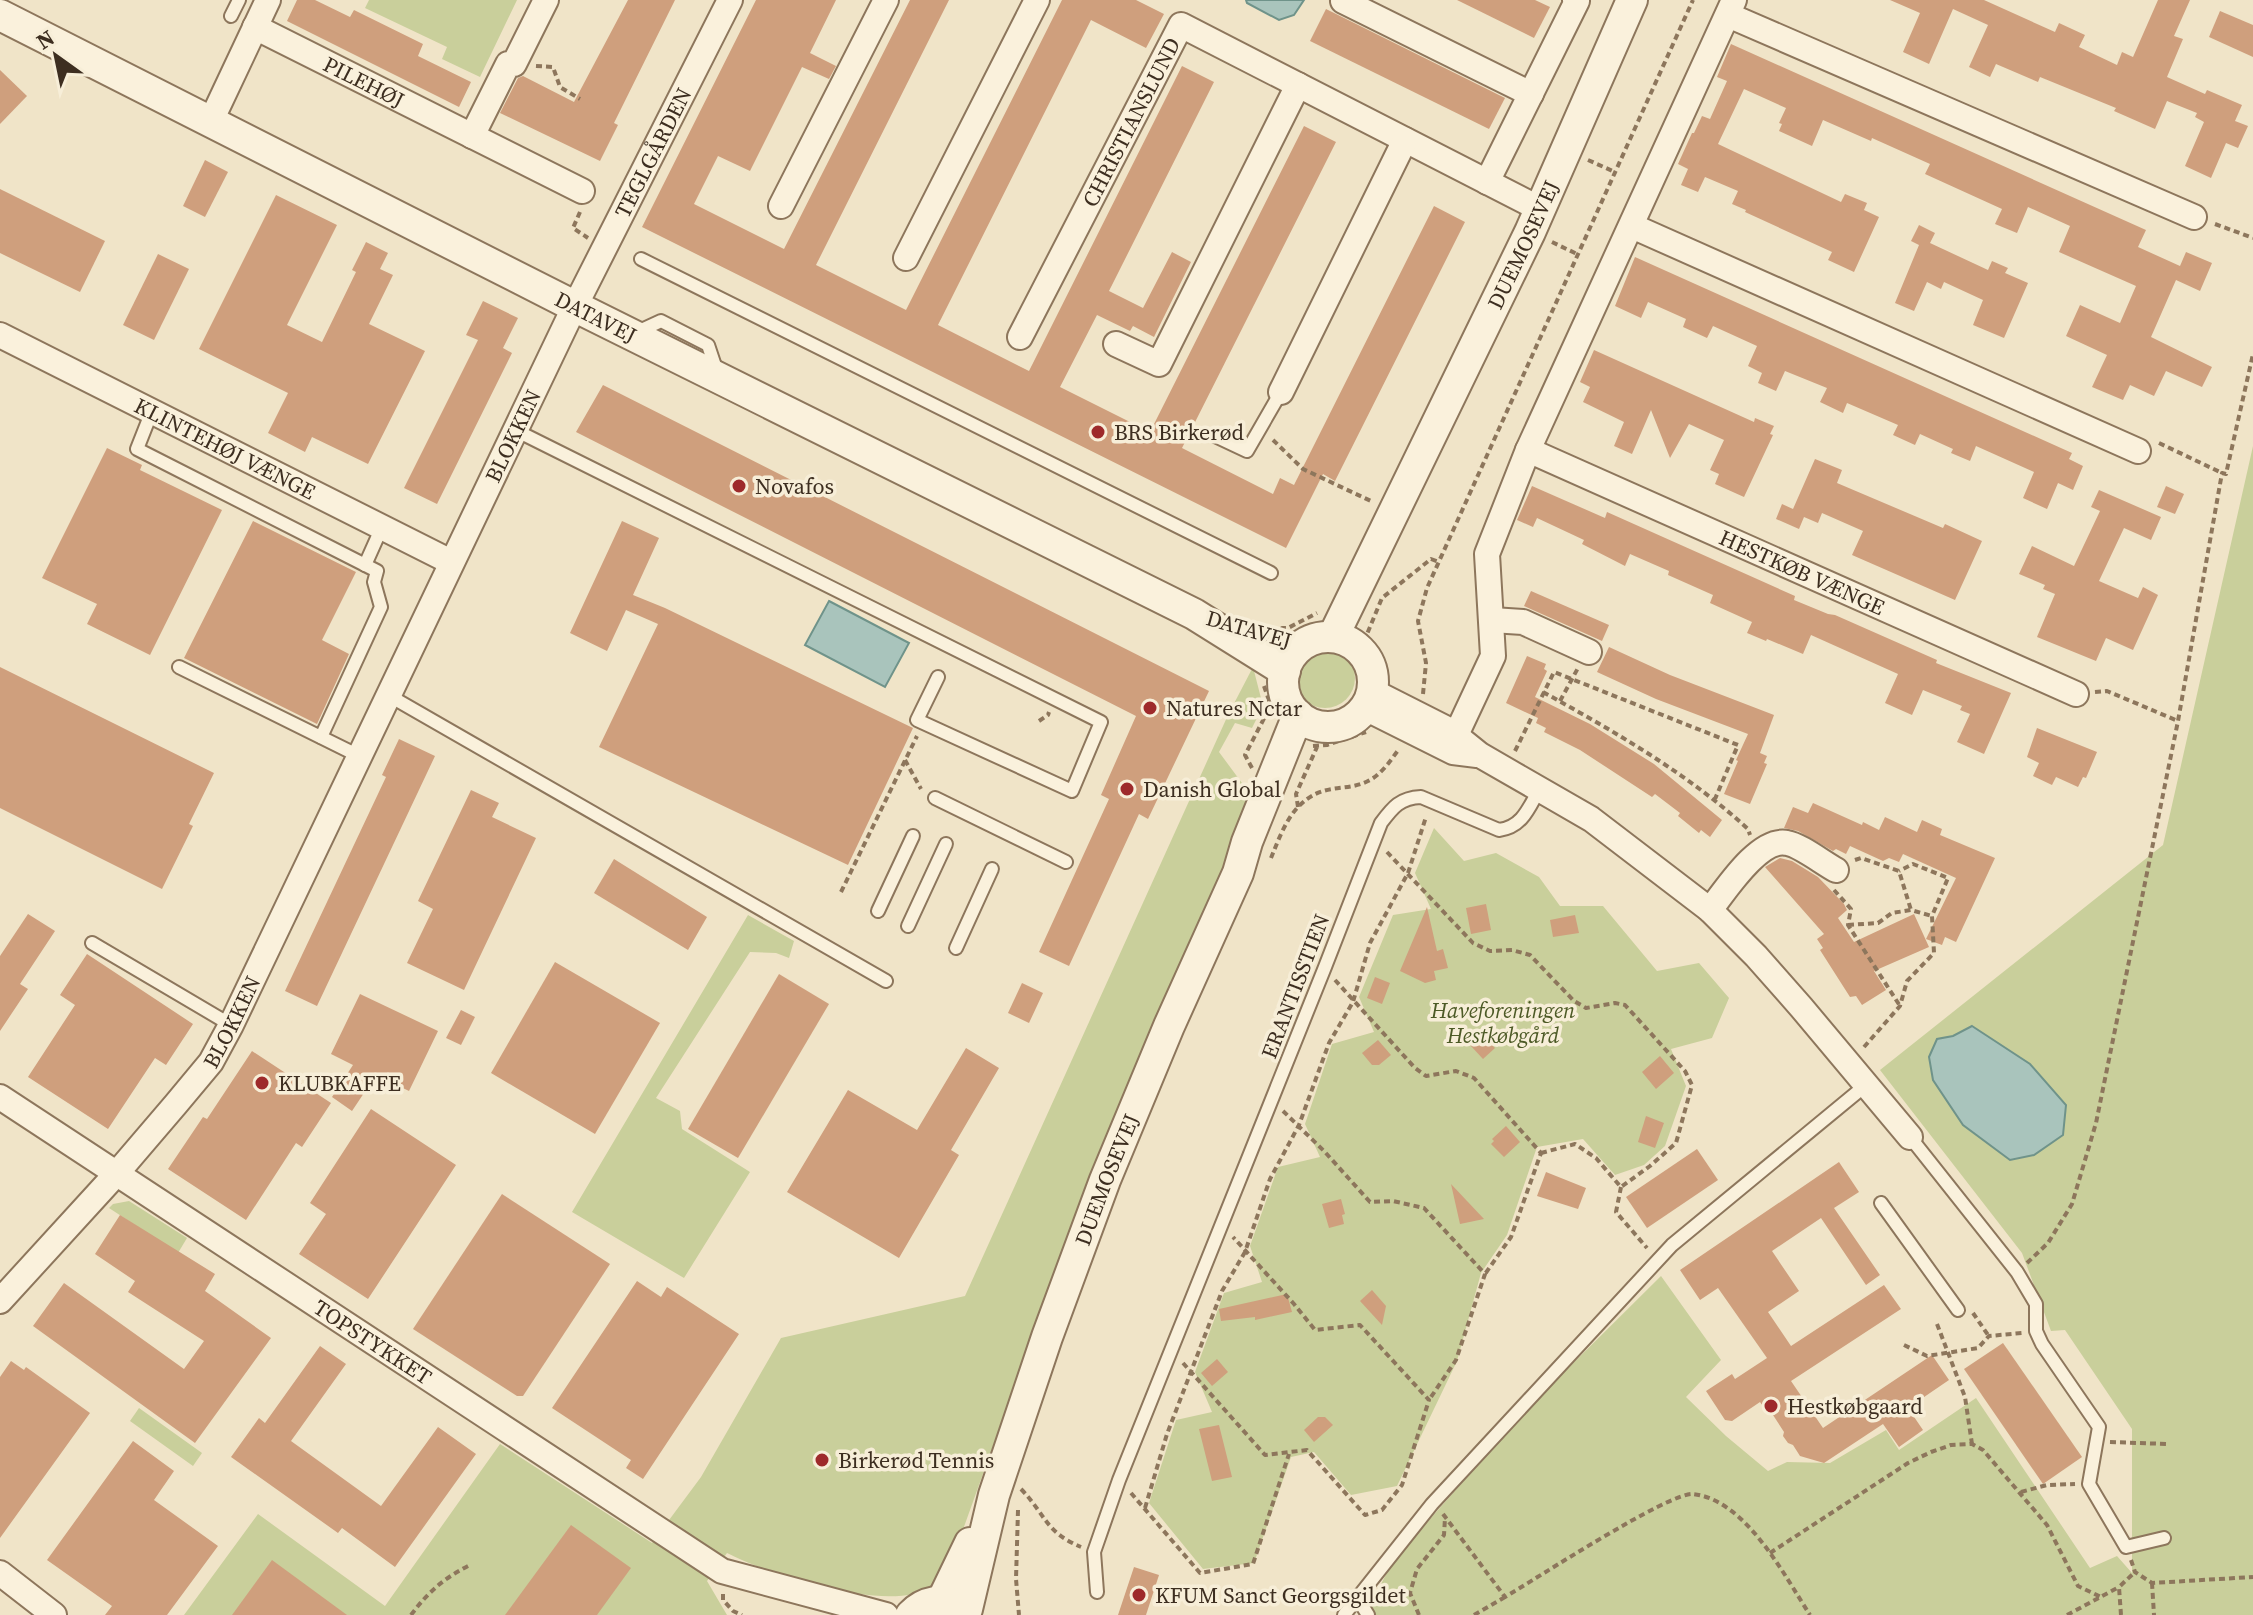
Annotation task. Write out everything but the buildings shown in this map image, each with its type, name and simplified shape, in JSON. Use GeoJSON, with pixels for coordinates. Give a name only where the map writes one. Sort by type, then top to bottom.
{"type":"FeatureCollection","features":[{"type":"Feature","properties":{"kind":"street"},"geometry":{"type":"LineString","coordinates":[[211,121],[268,0]]}},
{"type":"Feature","properties":{"kind":"street"},"geometry":{"type":"LineString","coordinates":[[472,136],[508,64],[514,64],[546,0]]}},
{"type":"Feature","properties":{"kind":"street","name":"TEGLGÅRDEN"},"geometry":{"type":"LineString","coordinates":[[574,306],[730,0]]}},
{"type":"Feature","properties":{"kind":"street"},"geometry":{"type":"LineString","coordinates":[[781,206],[886,0]]}},
{"type":"Feature","properties":{"kind":"street"},"geometry":{"type":"LineString","coordinates":[[906,258],[1037,0]]}},
{"type":"Feature","properties":{"kind":"street"},"geometry":{"type":"LineString","coordinates":[[1487,182],[1575,0]]}},
{"type":"Feature","properties":{"kind":"street","name":"DUEMOSEVEJ"},"geometry":{"type":"LineString","coordinates":[[1354,632],[1406,507],[1395,497],[1540,209],[1632,0]]}},
{"type":"Feature","properties":{"kind":"street"},"geometry":{"type":"LineString","coordinates":[[1343,1],[1531,94]]}},
{"type":"Feature","properties":{"kind":"street"},"geometry":{"type":"LineString","coordinates":[[1456,735],[1493,656],[1487,554],[1528,450],[1731,7],[2194,217]]}},
{"type":"Feature","properties":{"kind":"street","name":"DATAVEJ"},"geometry":{"type":"LineString","coordinates":[[0,15],[1273,655]]}},
{"type":"Feature","properties":{"kind":"street","name":"CHRISTIANSLUND"},"geometry":{"type":"LineString","coordinates":[[1020,337],[1181,25],[1540,209]]}},
{"type":"Feature","properties":{"kind":"street","name":"PILEHØJ"},"geometry":{"type":"LineString","coordinates":[[255,27],[582,191]]}},
{"type":"Feature","properties":{"kind":"street"},"geometry":{"type":"LineString","coordinates":[[1116,344],[1159,364],[1298,85]]}},
{"type":"Feature","properties":{"kind":"street"},"geometry":{"type":"LineString","coordinates":[[1281,392],[1405,140]]}},
{"type":"Feature","properties":{"kind":"street"},"geometry":{"type":"LineString","coordinates":[[1632,226],[2138,451]]}},
{"type":"Feature","properties":{"kind":"street","name":"BLOKKEN"},"geometry":{"type":"LineString","coordinates":[[0,1301],[117,1173],[211,1062],[574,306]]}},
{"type":"Feature","properties":{"kind":"street","name":"KLINTEHØJ VÆNGE"},"geometry":{"type":"LineString","coordinates":[[0,335],[451,562]]}},
{"type":"Feature","properties":{"kind":"street","name":"HESTKØB VÆNGE"},"geometry":{"type":"LineString","coordinates":[[1528,450],[2076,694]]}},
{"type":"Feature","properties":{"kind":"street"},"geometry":{"type":"LineString","coordinates":[[1492,620],[1523,622],[1589,652]]}},
{"type":"Feature","properties":{"kind":"street"},"geometry":{"type":"LineString","coordinates":[[1273,655],[1288,661],[1304,644],[1315,639],[1354,632],[1373,677],[1370,709]]}},
{"type":"Feature","properties":{"kind":"street"},"geometry":{"type":"LineString","coordinates":[[1273,655],[1291,708],[1306,734],[1345,724],[1370,709],[1456,735],[1480,755],[1591,819],[1710,910],[1756,956],[1910,1137]]}},
{"type":"Feature","properties":{"kind":"street"},"geometry":{"type":"LineString","coordinates":[[1412,722],[1453,752],[1480,755]]}},
{"type":"Feature","properties":{"kind":"street","name":"DUEMOSEVEJ"},"geometry":{"type":"LineString","coordinates":[[961,1608],[1013,1497],[1047,1337],[1105,1180],[1169,1026],[1238,873],[1257,849],[1306,734]]}},
{"type":"Feature","properties":{"kind":"street"},"geometry":{"type":"LineString","coordinates":[[1710,910],[1757,852],[1771,845],[1786,842],[1836,870]]}},
{"type":"Feature","properties":{"kind":"street","name":"TOPSTYKKET"},"geometry":{"type":"LineString","coordinates":[[0,1097],[722,1571],[886,1615]]}},
{"type":"Feature","properties":{"kind":"street"},"geometry":{"type":"LineString","coordinates":[[0,1573],[54,1615]]}},
{"type":"Feature","properties":{"kind":"street","name":"TOPSTYKKET"},"geometry":{"type":"LineString","coordinates":[[751,1581],[770,1595],[818,1615]]}},
{"type":"Feature","properties":{"kind":"street"},"geometry":{"type":"LineString","coordinates":[[911,1615],[928,1604],[961,1608]]}},
{"type":"Feature","properties":{"kind":"lane"},"geometry":{"type":"LineString","coordinates":[[231,16],[239,0]]}},
{"type":"Feature","properties":{"kind":"lane"},"geometry":{"type":"LineString","coordinates":[[641,259],[1271,573]]}},
{"type":"Feature","properties":{"kind":"lane"},"geometry":{"type":"LineString","coordinates":[[1213,435],[1247,451],[1281,392]]}},
{"type":"Feature","properties":{"kind":"lane"},"geometry":{"type":"LineString","coordinates":[[152,411],[137,449],[377,571],[374,582],[381,607],[321,737]]}},
{"type":"Feature","properties":{"kind":"lane"},"geometry":{"type":"LineString","coordinates":[[515,430],[1101,722],[1072,791],[917,720],[938,677]]}},
{"type":"Feature","properties":{"kind":"lane"},"geometry":{"type":"LineString","coordinates":[[365,565],[382,527]]}},
{"type":"Feature","properties":{"kind":"lane"},"geometry":{"type":"LineString","coordinates":[[179,667],[359,756]]}},
{"type":"Feature","properties":{"kind":"lane"},"geometry":{"type":"LineString","coordinates":[[388,695],[886,981]]}},
{"type":"Feature","properties":{"kind":"lane"},"geometry":{"type":"LineString","coordinates":[[1432,800],[1499,830],[1510,829],[1520,823],[1540,788]]}},
{"type":"Feature","properties":{"kind":"lane"},"geometry":{"type":"LineString","coordinates":[[935,798],[1066,862]]}},
{"type":"Feature","properties":{"kind":"lane","name":"ERANTISSTIEN"},"geometry":{"type":"LineString","coordinates":[[1097,1592],[1094,1552],[1119,1480],[1374,839],[1381,823],[1397,803],[1408,798],[1432,800]]}},
{"type":"Feature","properties":{"kind":"lane"},"geometry":{"type":"LineString","coordinates":[[878,911],[913,836]]}},
{"type":"Feature","properties":{"kind":"lane"},"geometry":{"type":"LineString","coordinates":[[908,926],[946,844]]}},
{"type":"Feature","properties":{"kind":"lane"},"geometry":{"type":"LineString","coordinates":[[956,948],[992,869]]}},
{"type":"Feature","properties":{"kind":"lane"},"geometry":{"type":"LineString","coordinates":[[92,943],[231,1025]]}},
{"type":"Feature","properties":{"kind":"lane"},"geometry":{"type":"LineString","coordinates":[[1344,1615],[1432,1504],[1672,1245],[1866,1085]]}},
{"type":"Feature","properties":{"kind":"lane"},"geometry":{"type":"LineString","coordinates":[[1910,1137],[2017,1272],[2036,1304],[2036,1331],[2042,1344],[2099,1427],[2089,1484],[2126,1547],[2164,1538]]}},
{"type":"Feature","properties":{"kind":"lane"},"geometry":{"type":"LineString","coordinates":[[1881,1203],[1962,1308]]}},
{"type":"Feature","properties":{"kind":"lane"},"geometry":{"type":"LineString","coordinates":[[1358,1599],[1368,1615]]}},
{"type":"Feature","properties":{"kind":"path"},"geometry":{"type":"LineString","coordinates":[[1268,864],[1286,824],[1298,807],[1326,789],[1368,781],[1399,750],[1421,704],[1426,683],[1426,663],[1418,621],[1427,588],[1693,0]]}},
{"type":"Feature","properties":{"kind":"path"},"geometry":{"type":"LineString","coordinates":[[514,64],[553,67],[560,87],[580,99]]}},
{"type":"Feature","properties":{"kind":"path"},"geometry":{"type":"LineString","coordinates":[[582,191],[584,203],[573,228],[604,247]]}},
{"type":"Feature","properties":{"kind":"path"},"geometry":{"type":"LineString","coordinates":[[2194,217],[2253,238]]}},
{"type":"Feature","properties":{"kind":"path"},"geometry":{"type":"LineString","coordinates":[[2138,451],[2146,437],[2226,474],[2253,354]]}},
{"type":"Feature","properties":{"kind":"path"},"geometry":{"type":"LineString","coordinates":[[1261,426],[1303,469],[1395,497]]}},
{"type":"Feature","properties":{"kind":"path"},"geometry":{"type":"LineString","coordinates":[[2017,1272],[2048,1243],[2072,1204],[2096,1123],[2178,721],[2222,473]]}},
{"type":"Feature","properties":{"kind":"path"},"geometry":{"type":"LineString","coordinates":[[1370,709],[1306,734],[1281,730],[1262,678],[1282,628],[1330,608],[1354,632],[1382,598],[1431,559],[1439,562]]}},
{"type":"Feature","properties":{"kind":"path"},"geometry":{"type":"LineString","coordinates":[[1560,701],[1589,652]]}},
{"type":"Feature","properties":{"kind":"path"},"geometry":{"type":"LineString","coordinates":[[1506,770],[1554,672],[1738,745],[1715,799]]}},
{"type":"Feature","properties":{"kind":"path"},"geometry":{"type":"LineString","coordinates":[[2076,694],[2107,691],[2178,721]]}},
{"type":"Feature","properties":{"kind":"path"},"geometry":{"type":"LineString","coordinates":[[1543,692],[1627,738],[1715,799],[1748,829],[1757,852]]}},
{"type":"Feature","properties":{"kind":"path"},"geometry":{"type":"LineString","coordinates":[[841,892],[923,722]]}},
{"type":"Feature","properties":{"kind":"path"},"geometry":{"type":"LineString","coordinates":[[1298,807],[1296,794],[1306,734]]}},
{"type":"Feature","properties":{"kind":"path"},"geometry":{"type":"LineString","coordinates":[[905,760],[922,790],[935,798]]}},
{"type":"Feature","properties":{"kind":"path"},"geometry":{"type":"LineString","coordinates":[[1145,1508],[1167,1434],[1222,1291],[1245,1252],[1270,1179],[1299,1125],[1329,1043],[1353,1002],[1370,943],[1408,873],[1432,800]]}},
{"type":"Feature","properties":{"kind":"path"},"geometry":{"type":"LineString","coordinates":[[1374,839],[1473,943],[1490,951],[1512,950],[1530,955],[1574,1001],[1586,1008],[1615,1003],[1625,1005],[1685,1071],[1692,1085],[1676,1143],[1621,1187],[1616,1212],[1658,1261]]}},
{"type":"Feature","properties":{"kind":"path"},"geometry":{"type":"LineString","coordinates":[[1849,1064],[1900,1006],[1907,981],[1934,953],[1932,916],[1948,878],[1913,864],[1899,871],[1861,858],[1836,870],[1830,886],[1851,909],[1848,925],[1900,1006]]}},
{"type":"Feature","properties":{"kind":"path"},"geometry":{"type":"LineString","coordinates":[[1899,871],[1911,910]]}},
{"type":"Feature","properties":{"kind":"path"},"geometry":{"type":"LineString","coordinates":[[1848,925],[1878,923],[1892,913],[1911,910],[1932,916]]}},
{"type":"Feature","properties":{"kind":"path"},"geometry":{"type":"LineString","coordinates":[[1325,967],[1415,1068],[1426,1076],[1456,1071],[1474,1078],[1541,1153]]}},
{"type":"Feature","properties":{"kind":"path"},"geometry":{"type":"LineString","coordinates":[[1272,1100],[1370,1202],[1393,1201],[1424,1208],[1485,1274]]}},
{"type":"Feature","properties":{"kind":"path"},"geometry":{"type":"LineString","coordinates":[[1541,1153],[1575,1144],[1596,1158],[1621,1187]]}},
{"type":"Feature","properties":{"kind":"path"},"geometry":{"type":"LineString","coordinates":[[1172,1348],[1191,1376],[1265,1455],[1307,1450],[1365,1515],[1382,1510],[1402,1485],[1429,1400],[1456,1360],[1485,1274],[1511,1237],[1541,1153]]}},
{"type":"Feature","properties":{"kind":"path"},"geometry":{"type":"LineString","coordinates":[[1222,1223],[1315,1330],[1360,1325],[1429,1400]]}},
{"type":"Feature","properties":{"kind":"path"},"geometry":{"type":"LineString","coordinates":[[1962,1308],[1989,1336]]}},
{"type":"Feature","properties":{"kind":"path"},"geometry":{"type":"LineString","coordinates":[[1937,1324],[1965,1397],[1972,1444]]}},
{"type":"Feature","properties":{"kind":"path"},"geometry":{"type":"LineString","coordinates":[[1904,1345],[1927,1356],[1978,1348],[1989,1336],[2036,1331]]}},
{"type":"Feature","properties":{"kind":"path"},"geometry":{"type":"LineString","coordinates":[[2096,1442],[2167,1444]]}},
{"type":"Feature","properties":{"kind":"path"},"geometry":{"type":"LineString","coordinates":[[1770,1553],[1908,1463],[1951,1445],[1972,1444],[1983,1450],[2047,1525],[2078,1586],[2101,1597]]}},
{"type":"Feature","properties":{"kind":"path"},"geometry":{"type":"LineString","coordinates":[[1119,1480],[1200,1573],[1253,1564],[1290,1453]]}},
{"type":"Feature","properties":{"kind":"path"},"geometry":{"type":"LineString","coordinates":[[1019,1615],[1013,1497],[1025,1476]]}},
{"type":"Feature","properties":{"kind":"path"},"geometry":{"type":"LineString","coordinates":[[2020,1493],[2047,1485],[2089,1484]]}},
{"type":"Feature","properties":{"kind":"path"},"geometry":{"type":"LineString","coordinates":[[1474,1615],[1662,1503],[1691,1494],[1719,1503],[1744,1522],[1770,1553],[1810,1615]]}},
{"type":"Feature","properties":{"kind":"path"},"geometry":{"type":"LineString","coordinates":[[1013,1497],[1038,1507],[1049,1527],[1060,1538],[1094,1552]]}},
{"type":"Feature","properties":{"kind":"path"},"geometry":{"type":"LineString","coordinates":[[1432,1504],[1445,1516],[1505,1597]]}},
{"type":"Feature","properties":{"kind":"path"},"geometry":{"type":"LineString","coordinates":[[1419,1615],[1410,1593],[1417,1569],[1444,1535],[1445,1516]]}},
{"type":"Feature","properties":{"kind":"path"},"geometry":{"type":"LineString","coordinates":[[2126,1547],[2135,1572],[2152,1583],[2253,1577]]}},
{"type":"Feature","properties":{"kind":"path"},"geometry":{"type":"LineString","coordinates":[[411,1615],[429,1591],[470,1565]]}},
{"type":"Feature","properties":{"kind":"path"},"geometry":{"type":"LineString","coordinates":[[2067,1615],[2119,1587],[2135,1572]]}},
{"type":"Feature","properties":{"kind":"path"},"geometry":{"type":"LineString","coordinates":[[2152,1583],[2154,1615]]}},
{"type":"Feature","properties":{"kind":"path"},"geometry":{"type":"LineString","coordinates":[[2119,1587],[2121,1615]]}},
{"type":"Feature","properties":{"kind":"green space"},"geometry":{"type":"Polygon","coordinates":[[[369,0],[517,0],[480,77],[442,59],[447,47],[365,8],[369,0]]]}},
{"type":"Feature","properties":{"kind":"green space"},"geometry":{"type":"Polygon","coordinates":[[[2253,446],[2253,1615],[1365,1615],[1393,1561],[1528,1408],[1661,1276],[1721,1360],[1686,1397],[1768,1471],[1787,1462],[1830,1463],[1886,1430],[1899,1450],[1976,1398],[2090,1568],[2117,1556],[2132,1573],[2132,1429],[2065,1330],[2051,1331],[2022,1253],[1880,1070],[2163,845],[2253,446]]]}},
{"type":"Feature","properties":{"kind":"green space"},"geometry":{"type":"Polygon","coordinates":[[[1325,648],[1336,650],[1346,657],[1353,667],[1353,689],[1346,699],[1336,706],[1325,708],[1314,706],[1304,699],[1297,689],[1295,678],[1297,667],[1304,657],[1314,650],[1325,648]]]}},
{"type":"Feature","properties":{"kind":"green space"},"geometry":{"type":"Polygon","coordinates":[[[1253,667],[1263,706],[1252,728],[1235,723],[1219,752],[1253,798],[1088,1182],[956,1549],[934,1586],[914,1594],[861,1594],[801,1581],[727,1553],[707,1581],[727,1615],[184,1615],[258,1514],[385,1606],[500,1444],[652,1543],[701,1477],[781,1338],[965,1296],[1228,715],[1253,667]]]}},
{"type":"Feature","properties":{"kind":"green space","name":"Haveforeningen Hestkøbgård"},"geometry":{"type":"Polygon","coordinates":[[[1434,828],[1464,861],[1496,853],[1539,877],[1560,906],[1603,906],[1657,971],[1699,963],[1729,998],[1712,1038],[1671,1049],[1686,1086],[1665,1146],[1644,1165],[1615,1175],[1583,1139],[1537,1147],[1507,1235],[1481,1273],[1457,1361],[1397,1486],[1351,1495],[1314,1452],[1291,1457],[1254,1563],[1203,1569],[1149,1503],[1176,1420],[1212,1412],[1195,1372],[1224,1293],[1262,1282],[1250,1246],[1278,1167],[1320,1157],[1305,1124],[1332,1044],[1374,1032],[1359,997],[1393,915],[1431,909],[1415,873],[1434,828]]]}},
{"type":"Feature","properties":{"kind":"green space"},"geometry":{"type":"Polygon","coordinates":[[[748,915],[794,941],[789,958],[776,953],[750,952],[656,1098],[680,1111],[682,1129],[750,1172],[684,1278],[572,1212],[748,915]]]}},
{"type":"Feature","properties":{"kind":"green space"},"geometry":{"type":"Polygon","coordinates":[[[129,1201],[187,1238],[178,1253],[109,1208],[113,1204],[129,1201]]]}},
{"type":"Feature","properties":{"kind":"green space"},"geometry":{"type":"Polygon","coordinates":[[[139,1408],[202,1453],[193,1466],[130,1421],[139,1408]]]}},
{"type":"Feature","properties":{"kind":"water"},"geometry":{"type":"Polygon","coordinates":[[[1246,0],[1304,0],[1294,15],[1279,20],[1246,0]]]}},
{"type":"Feature","properties":{"kind":"water"},"geometry":{"type":"Polygon","coordinates":[[[829,601],[909,643],[885,687],[805,645],[829,601]]]}},
{"type":"Feature","properties":{"kind":"water"},"geometry":{"type":"Polygon","coordinates":[[[1972,1026],[2030,1064],[2066,1105],[2063,1135],[2034,1155],[2010,1160],[1963,1125],[1933,1080],[1929,1057],[1937,1039],[1953,1036],[1972,1026]]]}},
{"type":"Feature","properties":{"kind":"place","name":"BRS Birkerød"},"geometry":{"type":"Point","coordinates":[1098,432]}},
{"type":"Feature","properties":{"kind":"place","name":"Novafos"},"geometry":{"type":"Point","coordinates":[739,486]}},
{"type":"Feature","properties":{"kind":"place","name":"Natures Nctar"},"geometry":{"type":"Point","coordinates":[1150,708]}},
{"type":"Feature","properties":{"kind":"place","name":"Danish Global"},"geometry":{"type":"Point","coordinates":[1127,789]}},
{"type":"Feature","properties":{"kind":"place","name":"KLUBKAFFE"},"geometry":{"type":"Point","coordinates":[262,1083]}},
{"type":"Feature","properties":{"kind":"place","name":"Hestkøbgaard"},"geometry":{"type":"Point","coordinates":[1771,1406]}},
{"type":"Feature","properties":{"kind":"place","name":"Birkerød Tennis"},"geometry":{"type":"Point","coordinates":[822,1460]}},
{"type":"Feature","properties":{"kind":"place","name":"KFUM Sanct Georgsgildet"},"geometry":{"type":"Point","coordinates":[1139,1595]}}]}
